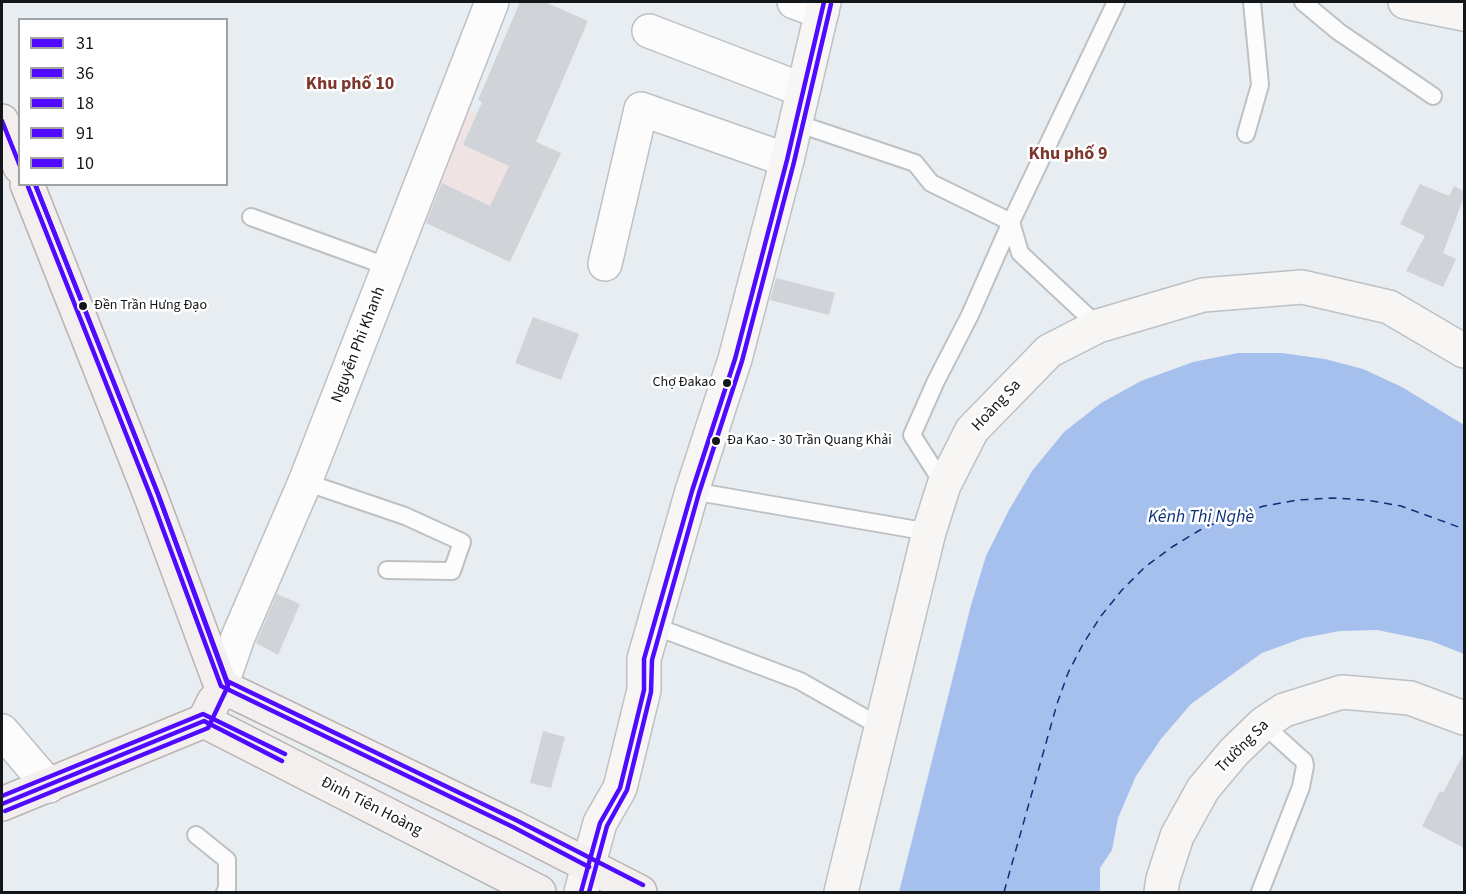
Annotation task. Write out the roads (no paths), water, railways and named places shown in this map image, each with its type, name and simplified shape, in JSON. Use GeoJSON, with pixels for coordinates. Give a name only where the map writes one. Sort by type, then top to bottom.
{"type":"FeatureCollection","features":[{"type":"Feature","properties":{"kind":"main road"},"geometry":{"type":"LineString","coordinates":[[28,186],[151,497],[221,686],[502,822],[585,880],[640,892]]}},
{"type":"Feature","properties":{"kind":"main road"},"geometry":{"type":"LineString","coordinates":[[2,804],[204,721],[221,686]]}},
{"type":"Feature","properties":{"kind":"main road","name":"Đinh Tiên Hoàng"},"geometry":{"type":"LineString","coordinates":[[204,721],[539,892]]}},
{"type":"Feature","properties":{"kind":"street","name":"Nguyễn Phi Khanh"},"geometry":{"type":"LineString","coordinates":[[221,686],[238,637],[305,482],[492,2]]}},
{"type":"Feature","properties":{"kind":"street"},"geometry":{"type":"LineString","coordinates":[[1405,2],[1464,14]]}},
{"type":"Feature","properties":{"kind":"street"},"geometry":{"type":"LineString","coordinates":[[585,880],[600,823],[596,798],[624,686],[644,659],[692,491],[735,359],[787,160],[803,90],[813,5]]}},
{"type":"Feature","properties":{"kind":"street"},"geometry":{"type":"LineString","coordinates":[[649,31],[803,90]]}},
{"type":"Feature","properties":{"kind":"street"},"geometry":{"type":"LineString","coordinates":[[605,264],[641,109],[787,160]]}},
{"type":"Feature","properties":{"kind":"street","name":"Hoàng Sa"},"geometry":{"type":"LineString","coordinates":[[840,892],[929,532],[944,485],[972,430],[1049,351],[1098,326],[1203,295],[1302,287],[1389,307],[1464,351]]}},
{"type":"Feature","properties":{"kind":"street","name":"Trường Sa"},"geometry":{"type":"LineString","coordinates":[[1161,892],[1177,836],[1203,789],[1234,752],[1263,724],[1284,710],[1341,692],[1410,698],[1464,718]]}},
{"type":"Feature","properties":{"kind":"street"},"geometry":{"type":"LineString","coordinates":[[2,731],[49,786]]}},
{"type":"Feature","properties":{"kind":"lane"},"geometry":{"type":"LineString","coordinates":[[944,485],[912,435],[1116,2]]}},
{"type":"Feature","properties":{"kind":"lane"},"geometry":{"type":"LineString","coordinates":[[1246,134],[1260,85],[1252,2]]}},
{"type":"Feature","properties":{"kind":"lane"},"geometry":{"type":"LineString","coordinates":[[1303,2],[1339,32],[1433,96]]}},
{"type":"Feature","properties":{"kind":"lane"},"geometry":{"type":"LineString","coordinates":[[796,123],[915,163],[931,183],[1011,222],[1020,253],[1098,326]]}},
{"type":"Feature","properties":{"kind":"lane"},"geometry":{"type":"LineString","coordinates":[[251,217],[389,267]]}},
{"type":"Feature","properties":{"kind":"lane"},"geometry":{"type":"LineString","coordinates":[[305,482],[405,516],[462,542],[452,571],[387,570]]}},
{"type":"Feature","properties":{"kind":"lane"},"geometry":{"type":"LineString","coordinates":[[692,491],[929,532]]}},
{"type":"Feature","properties":{"kind":"lane"},"geometry":{"type":"LineString","coordinates":[[654,626],[800,681],[881,727]]}},
{"type":"Feature","properties":{"kind":"lane"},"geometry":{"type":"LineString","coordinates":[[1260,892],[1301,787],[1305,766],[1304,761],[1263,724]]}},
{"type":"Feature","properties":{"kind":"lane"},"geometry":{"type":"LineString","coordinates":[[196,835],[227,860],[227,891],[225,892]]}},
{"type":"Feature","properties":{"kind":"water","name":"Kênh Thị Nghè"},"geometry":{"type":"Polygon","coordinates":[[[1238,353],[1282,353],[1325,359],[1363,369],[1402,387],[1464,425],[1464,654],[1431,641],[1377,630],[1340,631],[1303,638],[1262,653],[1191,704],[1161,739],[1136,776],[1118,818],[1112,850],[1100,868],[1100,892],[899,892],[971,605],[986,556],[1032,471],[1064,432],[1101,403],[1141,381],[1193,362],[1238,353]]]}},
{"type":"Feature","properties":{"kind":"place","name":"Đền Trần Hưng Đạo"},"geometry":{"type":"Point","coordinates":[83,306]}},
{"type":"Feature","properties":{"kind":"place","name":"Chợ Đakao"},"geometry":{"type":"Point","coordinates":[727,383]}},
{"type":"Feature","properties":{"kind":"place","name":"Đa Kao - 30 Trần Quang Khải"},"geometry":{"type":"Point","coordinates":[716,441]}},
{"type":"Feature","properties":{"kind":"district","name":"Khu phố 10"},"geometry":{"type":"Point","coordinates":[350,85]}},
{"type":"Feature","properties":{"kind":"district","name":"Khu phố 9"},"geometry":{"type":"Point","coordinates":[1068,155]}}]}
